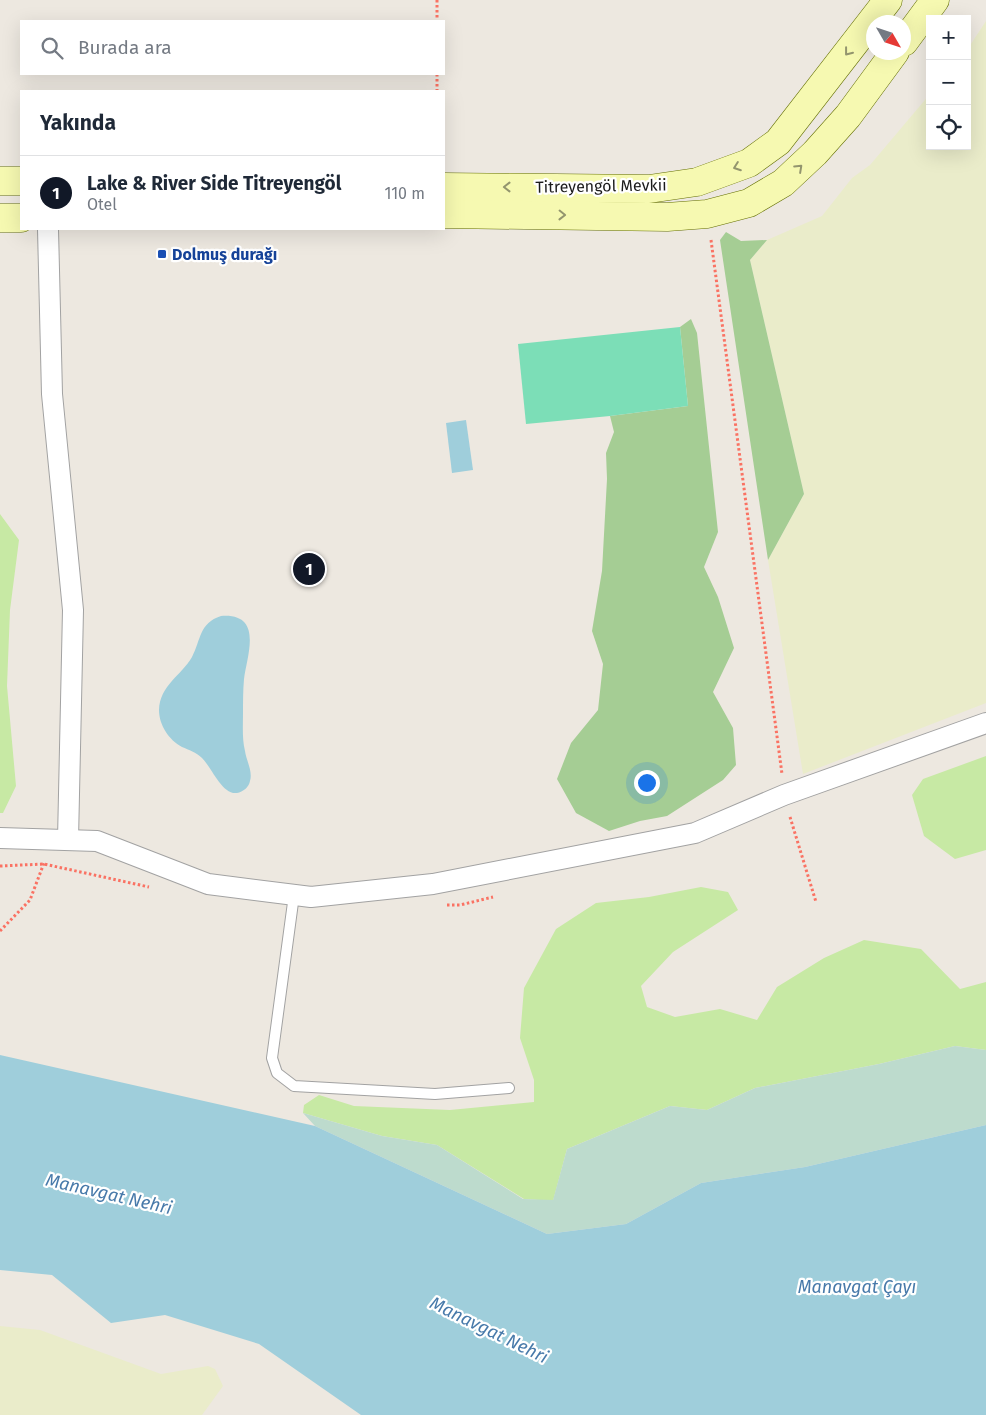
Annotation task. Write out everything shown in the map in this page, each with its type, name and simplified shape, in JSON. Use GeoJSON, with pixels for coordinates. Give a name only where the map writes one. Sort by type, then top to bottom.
{"type":"FeatureCollection","features":[{"type":"Feature","properties":{"kind":"street","name":"Titreyengöl Mevkii"},"geometry":{"type":"LineString","coordinates":[[445,187],[649,189],[697,182],[749,163],[778,142],[888,0]]}},
{"type":"Feature","properties":{"kind":"street"},"geometry":{"type":"LineString","coordinates":[[911,33],[935,0]]}},
{"type":"Feature","properties":{"kind":"street","name":"Titreyengöl Mevkii"},"geometry":{"type":"LineString","coordinates":[[445,214],[667,216],[707,214],[749,203],[783,183],[815,153],[848,116],[889,60]]}},
{"type":"Feature","properties":{"kind":"street"},"geometry":{"type":"LineString","coordinates":[[0,181],[20,181]]}},
{"type":"Feature","properties":{"kind":"street"},"geometry":{"type":"LineString","coordinates":[[0,218],[20,218]]}},
{"type":"Feature","properties":{"kind":"street"},"geometry":{"type":"LineString","coordinates":[[48,230],[52,394],[72,610],[68,840]]}},
{"type":"Feature","properties":{"kind":"street"},"geometry":{"type":"LineString","coordinates":[[0,838],[97,841],[208,884],[311,898],[433,884],[695,833],[784,795],[986,723]]}},
{"type":"Feature","properties":{"kind":"lane"},"geometry":{"type":"LineString","coordinates":[[294,895],[272,1058],[277,1073],[294,1086],[435,1094],[509,1088]]}},
{"type":"Feature","properties":{"kind":"path"},"geometry":{"type":"LineString","coordinates":[[437,0],[437,20]]}},
{"type":"Feature","properties":{"kind":"path"},"geometry":{"type":"LineString","coordinates":[[437,75],[437,90]]}},
{"type":"Feature","properties":{"kind":"path"},"geometry":{"type":"LineString","coordinates":[[707,214],[784,795],[816,902]]}},
{"type":"Feature","properties":{"kind":"path"},"geometry":{"type":"LineString","coordinates":[[0,931],[30,900],[44,864],[68,840]]}},
{"type":"Feature","properties":{"kind":"green space"},"geometry":{"type":"Polygon","coordinates":[[[986,21],[986,703],[803,774],[768,560],[804,494],[750,260],[767,240],[822,216],[852,178],[870,165],[926,99],[926,150],[971,150],[971,44],[986,21]]]}},
{"type":"Feature","properties":{"kind":"green space"},"geometry":{"type":"Polygon","coordinates":[[[726,232],[741,241],[767,240],[750,260],[804,494],[768,560],[720,240],[726,232]]]}},
{"type":"Feature","properties":{"kind":"green space"},"geometry":{"type":"Polygon","coordinates":[[[691,319],[697,333],[718,532],[704,567],[718,597],[734,648],[713,692],[733,728],[736,765],[723,780],[667,816],[640,821],[609,831],[576,813],[557,779],[571,743],[598,710],[603,664],[592,631],[602,571],[607,479],[606,453],[614,432],[610,416],[688,406],[680,327],[691,319]]]}},
{"type":"Feature","properties":{"kind":"green space"},"geometry":{"type":"Polygon","coordinates":[[[680,327],[688,406],[526,424],[518,344],[680,327]]]}},
{"type":"Feature","properties":{"kind":"green space"},"geometry":{"type":"Polygon","coordinates":[[[0,514],[19,540],[10,610],[7,686],[16,786],[3,813],[0,813],[0,514]]]}},
{"type":"Feature","properties":{"kind":"green space"},"geometry":{"type":"Polygon","coordinates":[[[986,756],[986,850],[955,859],[924,836],[912,795],[923,779],[986,756]]]}},
{"type":"Feature","properties":{"kind":"green space"},"geometry":{"type":"Polygon","coordinates":[[[701,887],[728,892],[738,910],[673,952],[641,986],[647,1007],[675,1017],[720,1009],[757,1020],[777,987],[824,958],[864,940],[921,949],[960,989],[986,982],[986,1050],[955,1046],[879,1064],[755,1088],[707,1110],[670,1106],[567,1149],[553,1201],[524,1199],[437,1145],[382,1136],[303,1113],[304,1105],[319,1095],[354,1106],[450,1110],[534,1102],[534,1080],[520,1038],[524,988],[556,929],[596,903],[649,897],[701,887]]]}},
{"type":"Feature","properties":{"kind":"green space"},"geometry":{"type":"Polygon","coordinates":[[[955,1046],[986,1050],[986,1125],[805,1167],[701,1183],[626,1224],[547,1234],[315,1126],[303,1113],[382,1136],[437,1145],[523,1199],[553,1200],[567,1149],[670,1106],[707,1110],[755,1088],[879,1064],[955,1046]]]}},
{"type":"Feature","properties":{"kind":"green space"},"geometry":{"type":"Polygon","coordinates":[[[0,1326],[40,1330],[161,1374],[208,1366],[215,1369],[223,1386],[202,1415],[0,1415],[0,1326]]]}},
{"type":"Feature","properties":{"kind":"water"},"geometry":{"type":"Polygon","coordinates":[[[466,420],[473,470],[452,473],[446,423],[466,420]]]}},
{"type":"Feature","properties":{"kind":"water"},"geometry":{"type":"Polygon","coordinates":[[[221,616],[234,617],[243,621],[248,628],[250,637],[244,683],[243,737],[251,777],[247,787],[237,793],[227,790],[222,785],[200,756],[173,740],[166,732],[159,716],[160,701],[167,687],[192,657],[208,623],[221,616]]]}},
{"type":"Feature","properties":{"kind":"water","name":"Manavgat Çayı"},"geometry":{"type":"Polygon","coordinates":[[[0,1055],[315,1126],[547,1234],[626,1224],[701,1183],[805,1167],[986,1125],[986,1415],[361,1415],[259,1344],[165,1315],[111,1323],[52,1275],[0,1270],[0,1055]]]}},
{"type":"Feature","properties":{"kind":"place","name":"Dolmuş durağı"},"geometry":{"type":"Point","coordinates":[162,254]}},
{"type":"Feature","properties":{"kind":"place","name":"Lake & River Side Titreyengöl"},"geometry":{"type":"Point","coordinates":[309,569]}},
{"type":"Feature","properties":{"kind":"water label","name":"Manavgat Nehri"},"geometry":{"type":"Point","coordinates":[109,1194]}},
{"type":"Feature","properties":{"kind":"water label","name":"Manavgat Nehri"},"geometry":{"type":"Point","coordinates":[489,1330]}}]}
